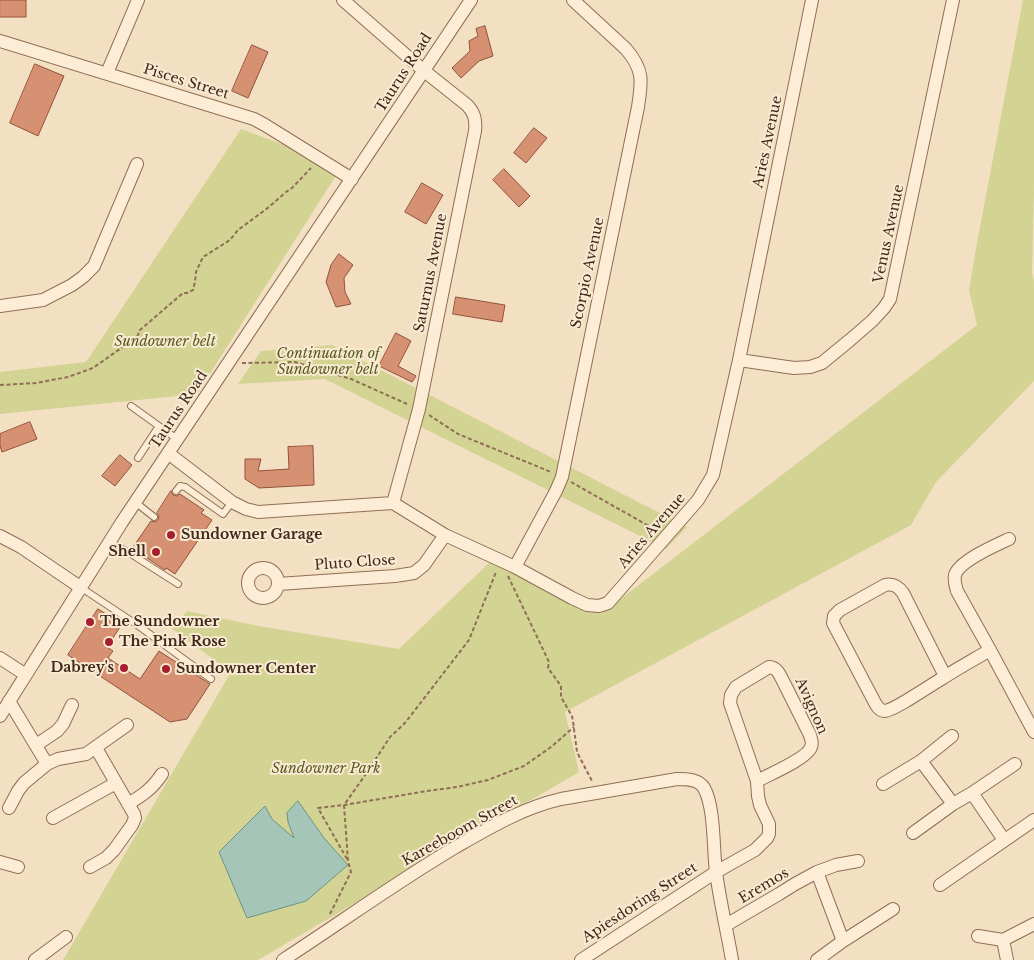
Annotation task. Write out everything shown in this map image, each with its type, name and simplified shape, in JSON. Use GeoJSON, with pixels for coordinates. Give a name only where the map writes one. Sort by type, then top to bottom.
{"type":"FeatureCollection","features":[{"type":"Feature","properties":{"kind":"street"},"geometry":{"type":"LineString","coordinates":[[107,73],[138,0]]}},
{"type":"Feature","properties":{"kind":"street","name":"Saturnus Avenue"},"geometry":{"type":"LineString","coordinates":[[344,0],[423,70],[472,110],[474,115],[475,126],[419,408],[393,503]]}},
{"type":"Feature","properties":{"kind":"street","name":"Taurus Road"},"geometry":{"type":"LineString","coordinates":[[0,716],[135,502],[471,0]]}},
{"type":"Feature","properties":{"kind":"street","name":"Scorpio Avenue"},"geometry":{"type":"LineString","coordinates":[[515,567],[562,477],[642,84],[632,56],[573,0]]}},
{"type":"Feature","properties":{"kind":"street","name":"Aries Avenue"},"geometry":{"type":"LineString","coordinates":[[393,503],[445,535],[515,567],[587,605],[599,606],[608,603],[698,500],[713,476],[812,0]]}},
{"type":"Feature","properties":{"kind":"street","name":"Venus Avenue"},"geometry":{"type":"LineString","coordinates":[[738,360],[794,368],[810,367],[822,363],[872,321],[890,299],[953,0]]}},
{"type":"Feature","properties":{"kind":"street","name":"Pisces Street"},"geometry":{"type":"LineString","coordinates":[[0,41],[254,119],[352,179]]}},
{"type":"Feature","properties":{"kind":"street"},"geometry":{"type":"LineString","coordinates":[[0,306],[43,300],[84,278],[94,266],[137,164]]}},
{"type":"Feature","properties":{"kind":"street"},"geometry":{"type":"LineString","coordinates":[[168,453],[232,502],[246,509],[258,512],[393,503]]}},
{"type":"Feature","properties":{"kind":"street","name":"Pluto Close"},"geometry":{"type":"LineString","coordinates":[[278,584],[414,573],[424,565],[445,535]]}},
{"type":"Feature","properties":{"kind":"street"},"geometry":{"type":"LineString","coordinates":[[0,536],[21,547],[80,587]]}},
{"type":"Feature","properties":{"kind":"street"},"geometry":{"type":"LineString","coordinates":[[1009,539],[967,561],[956,573],[954,583],[1034,732]]}},
{"type":"Feature","properties":{"kind":"street"},"geometry":{"type":"LineString","coordinates":[[945,676],[903,593],[898,587],[890,584],[885,585],[840,610],[834,616],[833,623],[838,635],[874,701],[880,710],[884,711],[895,707],[990,650]]}},
{"type":"Feature","properties":{"kind":"street"},"geometry":{"type":"LineString","coordinates":[[0,658],[26,675]]}},
{"type":"Feature","properties":{"kind":"street","name":"Avignon"},"geometry":{"type":"LineString","coordinates":[[716,872],[755,850],[769,834],[769,824],[760,805],[756,781],[731,707],[731,695],[736,687],[769,667],[773,667],[782,679],[810,735],[812,744],[804,756],[756,781]]}},
{"type":"Feature","properties":{"kind":"street"},"geometry":{"type":"LineString","coordinates":[[9,701],[47,764]]}},
{"type":"Feature","properties":{"kind":"street"},"geometry":{"type":"LineString","coordinates":[[36,745],[57,731],[63,724],[72,705]]}},
{"type":"Feature","properties":{"kind":"street"},"geometry":{"type":"LineString","coordinates":[[9,808],[26,780],[47,764],[58,759],[86,754],[127,726]]}},
{"type":"Feature","properties":{"kind":"street"},"geometry":{"type":"LineString","coordinates":[[883,784],[921,761],[952,736]]}},
{"type":"Feature","properties":{"kind":"street"},"geometry":{"type":"LineString","coordinates":[[90,868],[106,858],[114,850],[135,818],[96,748]]}},
{"type":"Feature","properties":{"kind":"street"},"geometry":{"type":"LineString","coordinates":[[921,761],[953,804]]}},
{"type":"Feature","properties":{"kind":"street"},"geometry":{"type":"LineString","coordinates":[[913,833],[953,804],[1015,764]]}},
{"type":"Feature","properties":{"kind":"street"},"geometry":{"type":"LineString","coordinates":[[128,804],[146,793],[162,774]]}},
{"type":"Feature","properties":{"kind":"street","name":"Kareeboom Street"},"geometry":{"type":"LineString","coordinates":[[282,960],[421,868],[482,832],[519,813],[542,804],[677,778],[698,782],[704,787],[709,800],[716,872],[732,960]]}},
{"type":"Feature","properties":{"kind":"street"},"geometry":{"type":"LineString","coordinates":[[53,818],[116,783]]}},
{"type":"Feature","properties":{"kind":"street"},"geometry":{"type":"LineString","coordinates":[[972,793],[1004,840]]}},
{"type":"Feature","properties":{"kind":"street"},"geometry":{"type":"LineString","coordinates":[[940,886],[1034,820]]}},
{"type":"Feature","properties":{"kind":"street","name":"Eremos"},"geometry":{"type":"LineString","coordinates":[[726,925],[817,872],[836,865],[858,861]]}},
{"type":"Feature","properties":{"kind":"street"},"geometry":{"type":"LineString","coordinates":[[0,862],[18,867]]}},
{"type":"Feature","properties":{"kind":"street","name":"Apiesdoring Street"},"geometry":{"type":"LineString","coordinates":[[582,960],[716,872]]}},
{"type":"Feature","properties":{"kind":"street"},"geometry":{"type":"LineString","coordinates":[[817,872],[843,941]]}},
{"type":"Feature","properties":{"kind":"street"},"geometry":{"type":"LineString","coordinates":[[817,960],[893,909]]}},
{"type":"Feature","properties":{"kind":"street"},"geometry":{"type":"LineString","coordinates":[[978,936],[1003,940],[1034,924]]}},
{"type":"Feature","properties":{"kind":"street"},"geometry":{"type":"LineString","coordinates":[[35,960],[66,937]]}},
{"type":"Feature","properties":{"kind":"street"},"geometry":{"type":"LineString","coordinates":[[1003,940],[1007,960]]}},
{"type":"Feature","properties":{"kind":"lane"},"geometry":{"type":"LineString","coordinates":[[131,406],[177,439]]}},
{"type":"Feature","properties":{"kind":"lane"},"geometry":{"type":"LineString","coordinates":[[138,458],[159,426]]}},
{"type":"Feature","properties":{"kind":"lane"},"geometry":{"type":"LineString","coordinates":[[176,491],[180,486],[185,487],[223,514],[232,502]]}},
{"type":"Feature","properties":{"kind":"lane"},"geometry":{"type":"LineString","coordinates":[[135,502],[154,517]]}},
{"type":"Feature","properties":{"kind":"lane"},"geometry":{"type":"LineString","coordinates":[[110,542],[132,553],[178,584]]}},
{"type":"Feature","properties":{"kind":"lane"},"geometry":{"type":"LineString","coordinates":[[80,587],[136,624],[211,679]]}},
{"type":"Feature","properties":{"kind":"path"},"geometry":{"type":"LineString","coordinates":[[0,385],[36,383],[68,377],[94,368],[137,337],[140,330],[183,292],[187,293],[193,290],[196,272],[203,257],[230,240],[238,230],[292,188],[319,159]]}},
{"type":"Feature","properties":{"kind":"path"},"geometry":{"type":"LineString","coordinates":[[227,364],[295,362],[351,379],[419,408],[458,434],[562,477],[667,536]]}},
{"type":"Feature","properties":{"kind":"path"},"geometry":{"type":"LineString","coordinates":[[500,560],[548,662],[548,668],[561,686],[561,698],[572,716],[577,752],[598,792]]}},
{"type":"Feature","properties":{"kind":"path"},"geometry":{"type":"LineString","coordinates":[[319,936],[351,872],[348,861],[344,805],[390,737],[405,723],[469,640],[500,560]]}},
{"type":"Feature","properties":{"kind":"path"},"geometry":{"type":"LineString","coordinates":[[348,861],[318,808],[457,787],[488,780],[524,766],[551,747],[574,727]]}},
{"type":"Feature","properties":{"kind":"green space","name":"Sundowner Park"},"geometry":{"type":"Polygon","coordinates":[[[1023,0],[1034,0],[1032,273],[1034,281],[1034,381],[936,482],[911,525],[565,712],[579,772],[258,960],[63,960],[231,672],[172,629],[187,611],[258,626],[399,649],[490,562],[601,614],[977,325],[969,290],[1023,0]]]}},
{"type":"Feature","properties":{"kind":"green space","name":"Sundowner belt"},"geometry":{"type":"Polygon","coordinates":[[[241,129],[342,166],[197,394],[0,414],[0,372],[86,362],[241,129]]]}},
{"type":"Feature","properties":{"kind":"green space","name":"Continuation of Sundowner belt"},"geometry":{"type":"Polygon","coordinates":[[[332,345],[687,527],[666,549],[325,379],[238,384],[261,351],[332,345]]]}},
{"type":"Feature","properties":{"kind":"shaded area"},"geometry":{"type":"Polygon","coordinates":[[[298,801],[324,838],[348,865],[306,901],[247,918],[219,852],[265,806],[272,819],[294,838],[287,813],[298,801]]]}},
{"type":"Feature","properties":{"kind":"building"},"geometry":{"type":"Polygon","coordinates":[[[0,0],[26,0],[26,17],[0,17],[0,0]]]}},
{"type":"Feature","properties":{"kind":"building"},"geometry":{"type":"Polygon","coordinates":[[[485,26],[493,56],[479,61],[461,78],[452,68],[470,51],[469,41],[478,36],[476,29],[485,26]]]}},
{"type":"Feature","properties":{"kind":"building"},"geometry":{"type":"Polygon","coordinates":[[[252,45],[268,52],[248,98],[232,91],[252,45]]]}},
{"type":"Feature","properties":{"kind":"building"},"geometry":{"type":"Polygon","coordinates":[[[35,64],[64,76],[38,136],[10,123],[35,64]]]}},
{"type":"Feature","properties":{"kind":"building"},"geometry":{"type":"Polygon","coordinates":[[[534,128],[547,138],[526,163],[514,153],[534,128]]]}},
{"type":"Feature","properties":{"kind":"building"},"geometry":{"type":"Polygon","coordinates":[[[504,169],[530,196],[519,207],[493,180],[504,169]]]}},
{"type":"Feature","properties":{"kind":"building"},"geometry":{"type":"Polygon","coordinates":[[[422,183],[443,195],[426,224],[405,212],[422,183]]]}},
{"type":"Feature","properties":{"kind":"building"},"geometry":{"type":"Polygon","coordinates":[[[339,254],[353,265],[344,278],[345,292],[351,304],[336,307],[326,282],[331,265],[339,254]]]}},
{"type":"Feature","properties":{"kind":"building"},"geometry":{"type":"Polygon","coordinates":[[[456,297],[505,305],[502,322],[453,314],[456,297]]]}},
{"type":"Feature","properties":{"kind":"building"},"geometry":{"type":"Polygon","coordinates":[[[396,333],[411,341],[398,366],[416,376],[412,382],[379,366],[396,333]]]}},
{"type":"Feature","properties":{"kind":"building"},"geometry":{"type":"Polygon","coordinates":[[[30,422],[37,439],[2,452],[0,434],[30,422]]]}},
{"type":"Feature","properties":{"kind":"building"},"geometry":{"type":"Polygon","coordinates":[[[313,446],[314,485],[259,488],[245,479],[245,459],[261,459],[258,471],[289,469],[288,447],[313,446]]]}},
{"type":"Feature","properties":{"kind":"building"},"geometry":{"type":"Polygon","coordinates":[[[120,455],[132,465],[115,486],[102,476],[120,455]]]}},
{"type":"Feature","properties":{"kind":"building","name":"Sundowner Garage"},"geometry":{"type":"Polygon","coordinates":[[[171,491],[173,495],[177,496],[180,494],[204,510],[201,513],[212,520],[175,574],[166,568],[165,570],[133,547],[151,521],[155,522],[158,520],[159,516],[157,513],[171,491]]]}},
{"type":"Feature","properties":{"kind":"building","name":"Sundowner Center"},"geometry":{"type":"Polygon","coordinates":[[[98,609],[122,624],[107,647],[113,651],[108,658],[140,679],[159,651],[210,684],[187,719],[170,722],[68,655],[98,609]]]}},
{"type":"Feature","properties":{"kind":"place","name":"Sundowner Garage"},"geometry":{"type":"Point","coordinates":[171,535]}},
{"type":"Feature","properties":{"kind":"place","name":"Shell"},"geometry":{"type":"Point","coordinates":[156,552]}},
{"type":"Feature","properties":{"kind":"place","name":"The Sundowner"},"geometry":{"type":"Point","coordinates":[90,622]}},
{"type":"Feature","properties":{"kind":"place","name":"The Pink Rose"},"geometry":{"type":"Point","coordinates":[109,642]}},
{"type":"Feature","properties":{"kind":"place","name":"Dabrey's"},"geometry":{"type":"Point","coordinates":[124,668]}},
{"type":"Feature","properties":{"kind":"place","name":"Sundowner Center"},"geometry":{"type":"Point","coordinates":[166,669]}}]}
